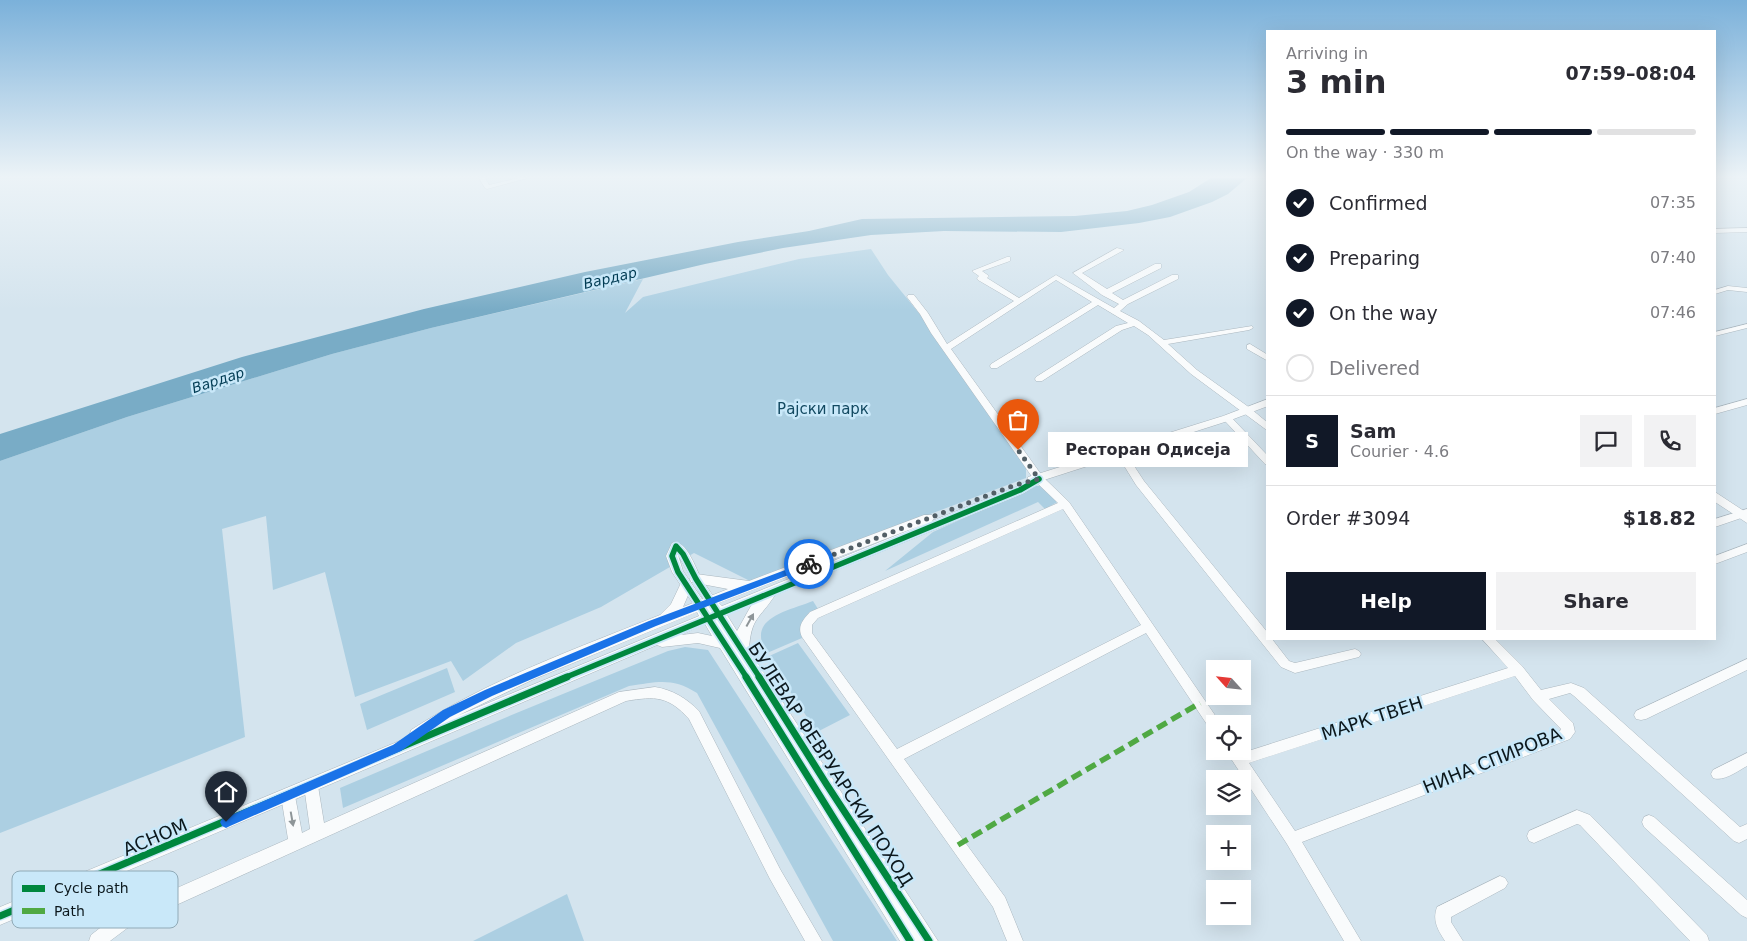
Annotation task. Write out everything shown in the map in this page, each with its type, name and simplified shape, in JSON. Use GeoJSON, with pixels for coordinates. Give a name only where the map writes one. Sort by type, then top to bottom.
{"type":"FeatureCollection","features":[{"type":"Feature","properties":{"kind":"street"},"geometry":{"type":"LineString","coordinates":[[1716,231],[1747,230]]}},
{"type":"Feature","properties":{"kind":"street"},"geometry":{"type":"LineString","coordinates":[[1120,250],[1077,273],[1123,303]]}},
{"type":"Feature","properties":{"kind":"street"},"geometry":{"type":"LineString","coordinates":[[1007,259],[976,271],[984,276],[981,278],[1019,301]]}},
{"type":"Feature","properties":{"kind":"street"},"geometry":{"type":"LineString","coordinates":[[1105,293],[1158,266]]}},
{"type":"Feature","properties":{"kind":"street"},"geometry":{"type":"LineString","coordinates":[[946,348],[1056,277],[1136,323],[1162,343],[1194,372],[1247,410],[1266,426]]}},
{"type":"Feature","properties":{"kind":"street"},"geometry":{"type":"LineString","coordinates":[[1115,311],[1124,306],[1123,303],[1176,277]]}},
{"type":"Feature","properties":{"kind":"street"},"geometry":{"type":"LineString","coordinates":[[1716,292],[1728,288],[1747,290]]}},
{"type":"Feature","properties":{"kind":"street"},"geometry":{"type":"LineString","coordinates":[[911,297],[924,313],[935,334],[1039,479],[1065,504],[1208,715]]}},
{"type":"Feature","properties":{"kind":"street"},"geometry":{"type":"LineString","coordinates":[[994,366],[1097,302]]}},
{"type":"Feature","properties":{"kind":"street"},"geometry":{"type":"LineString","coordinates":[[1039,379],[1119,328],[1136,323]]}},
{"type":"Feature","properties":{"kind":"street"},"geometry":{"type":"LineString","coordinates":[[1716,334],[1747,326]]}},
{"type":"Feature","properties":{"kind":"street"},"geometry":{"type":"LineString","coordinates":[[1162,343],[1249,328]]}},
{"type":"Feature","properties":{"kind":"street"},"geometry":{"type":"LineString","coordinates":[[1250,347],[1266,358]]}},
{"type":"Feature","properties":{"kind":"street"},"geometry":{"type":"LineString","coordinates":[[1716,411],[1747,402]]}},
{"type":"Feature","properties":{"kind":"street"},"geometry":{"type":"LineString","coordinates":[[1039,479],[1120,451],[1227,418],[1266,403]]}},
{"type":"Feature","properties":{"kind":"street"},"geometry":{"type":"LineString","coordinates":[[1227,418],[1266,460]]}},
{"type":"Feature","properties":{"kind":"street"},"geometry":{"type":"LineString","coordinates":[[1120,451],[1140,483],[1285,664],[1295,668],[1355,654]]}},
{"type":"Feature","properties":{"kind":"street","name":"АСНОМ"},"geometry":{"type":"LineString","coordinates":[[108,871],[639,647],[760,583],[1015,485],[1039,479]]}},
{"type":"Feature","properties":{"kind":"street","name":"АСНОМ"},"geometry":{"type":"LineString","coordinates":[[397,748],[447,714],[488,693],[652,624],[772,590],[1020,490],[1039,479]]}},
{"type":"Feature","properties":{"kind":"street"},"geometry":{"type":"LineString","coordinates":[[1716,497],[1745,515]]}},
{"type":"Feature","properties":{"kind":"street"},"geometry":{"type":"LineString","coordinates":[[1015,940],[998,902],[806,634],[806,624],[814,615],[1065,504]]}},
{"type":"Feature","properties":{"kind":"street"},"geometry":{"type":"LineString","coordinates":[[1716,523],[1745,515]]}},
{"type":"Feature","properties":{"kind":"street"},"geometry":{"type":"LineString","coordinates":[[1716,560],[1747,548]]}},
{"type":"Feature","properties":{"kind":"street"},"geometry":{"type":"LineString","coordinates":[[691,582],[732,585],[760,583]]}},
{"type":"Feature","properties":{"kind":"street"},"geometry":{"type":"LineString","coordinates":[[691,582],[709,609]]}},
{"type":"Feature","properties":{"kind":"street"},"geometry":{"type":"LineString","coordinates":[[652,624],[668,614],[676,606],[691,582]]}},
{"type":"Feature","properties":{"kind":"street"},"geometry":{"type":"LineString","coordinates":[[746,655],[742,646],[742,635],[756,608],[772,590]]}},
{"type":"Feature","properties":{"kind":"street","name":"БУЛЕВАР ФЕВРУАРСКИ ПОХОД"},"geometry":{"type":"LineString","coordinates":[[709,609],[725,644],[910,941]]}},
{"type":"Feature","properties":{"kind":"street","name":"БУЛЕВАР ФЕВРУАРСКИ ПОХОД"},"geometry":{"type":"LineString","coordinates":[[709,609],[746,655],[827,785],[929,941]]}},
{"type":"Feature","properties":{"kind":"street"},"geometry":{"type":"LineString","coordinates":[[895,757],[1148,627]]}},
{"type":"Feature","properties":{"kind":"street"},"geometry":{"type":"LineString","coordinates":[[639,647],[686,638],[698,638],[725,644]]}},
{"type":"Feature","properties":{"kind":"street"},"geometry":{"type":"LineString","coordinates":[[1489,640],[1518,670],[1538,696],[1571,688],[1579,692],[1739,836],[1747,831]]}},
{"type":"Feature","properties":{"kind":"street"},"geometry":{"type":"LineString","coordinates":[[1641,715],[1747,664]]}},
{"type":"Feature","properties":{"kind":"street","name":"МАРК ТВЕН"},"geometry":{"type":"LineString","coordinates":[[1251,752],[1504,676],[1518,670]]}},
{"type":"Feature","properties":{"kind":"street"},"geometry":{"type":"LineString","coordinates":[[178,896],[624,696],[648,692],[663,692],[683,703],[694,715],[775,874],[814,941]]}},
{"type":"Feature","properties":{"kind":"street","name":"НИНА СПИРОВА"},"geometry":{"type":"LineString","coordinates":[[1292,839],[1565,735],[1568,732],[1568,727],[1538,696]]}},
{"type":"Feature","properties":{"kind":"street"},"geometry":{"type":"LineString","coordinates":[[1718,774],[1747,759]]}},
{"type":"Feature","properties":{"kind":"street"},"geometry":{"type":"LineString","coordinates":[[1239,760],[1292,839],[1353,941]]}},
{"type":"Feature","properties":{"kind":"street"},"geometry":{"type":"LineString","coordinates":[[311,786],[318,832]]}},
{"type":"Feature","properties":{"kind":"street"},"geometry":{"type":"LineString","coordinates":[[288,796],[296,842]]}},
{"type":"Feature","properties":{"kind":"street"},"geometry":{"type":"LineString","coordinates":[[1534,836],[1577,817],[1586,820],[1701,941]]}},
{"type":"Feature","properties":{"kind":"street"},"geometry":{"type":"LineString","coordinates":[[1649,822],[1747,910]]}},
{"type":"Feature","properties":{"kind":"street"},"geometry":{"type":"LineString","coordinates":[[1455,941],[1443,924],[1443,913],[1500,883]]}},
{"type":"Feature","properties":{"kind":"street","name":"АСНОМ"},"geometry":{"type":"LineString","coordinates":[[0,916],[12,911]]}},
{"type":"Feature","properties":{"kind":"street"},"geometry":{"type":"LineString","coordinates":[[98,941],[114,928]]}},
{"type":"Feature","properties":{"kind":"green space","name":"Рајски парк"},"geometry":{"type":"Polygon","coordinates":[[[871,249],[888,275],[935,333],[1026,468],[1026,478],[776,572],[754,583],[694,553],[601,607],[516,643],[463,681],[451,661],[355,697],[325,572],[273,590],[266,516],[222,529],[245,737],[0,833],[0,461],[127,417],[332,354],[431,328],[643,279],[625,313],[643,297],[799,259],[871,249]]]}},
{"type":"Feature","properties":{"kind":"green space"},"geometry":{"type":"Polygon","coordinates":[[[1035,486],[1040,486],[1059,501],[1045,509],[1038,502],[885,571],[933,532],[1035,486]]]}},
{"type":"Feature","properties":{"kind":"green space"},"geometry":{"type":"Polygon","coordinates":[[[813,601],[818,609],[801,628],[802,638],[767,653],[762,641],[761,632],[765,624],[782,613],[813,601]]]}},
{"type":"Feature","properties":{"kind":"green space"},"geometry":{"type":"Polygon","coordinates":[[[798,643],[850,715],[817,732],[767,657],[798,643]]]}},
{"type":"Feature","properties":{"kind":"green space"},"geometry":{"type":"Polygon","coordinates":[[[685,647],[708,650],[897,941],[833,941],[697,693],[672,683],[656,682],[629,686],[343,808],[340,788],[668,651],[685,647]]]}},
{"type":"Feature","properties":{"kind":"green space"},"geometry":{"type":"Polygon","coordinates":[[[447,668],[455,692],[367,730],[360,704],[447,668]]]}},
{"type":"Feature","properties":{"kind":"green space"},"geometry":{"type":"Polygon","coordinates":[[[567,894],[584,941],[473,941],[567,894]]]}},
{"type":"Feature","properties":{"kind":"water","name":"Вардар"},"geometry":{"type":"Polygon","coordinates":[[[849,222],[1145,222],[1061,232],[944,231],[871,235],[783,248],[705,264],[431,328],[332,354],[127,417],[0,461],[0,434],[242,357],[424,309],[585,272],[738,242],[809,231],[849,222]]]}},
{"type":"Feature","properties":{"kind":"marked path"},"geometry":{"type":"LineString","coordinates":[[958,845],[1200,703]]}},
{"type":"Feature","properties":{"kind":"cycle path"},"geometry":{"type":"LineString","coordinates":[[108,871],[637,647],[1020,490],[1039,479]]}},
{"type":"Feature","properties":{"kind":"cycle path"},"geometry":{"type":"LineString","coordinates":[[910,941],[742,670],[678,572],[672,556],[676,546],[683,554],[696,579],[827,785],[929,941]]}},
{"type":"Feature","properties":{"kind":"cycle path"},"geometry":{"type":"LineString","coordinates":[[0,916],[12,911]]}},
{"type":"Feature","properties":{"kind":"way so far"},"geometry":{"type":"LineString","coordinates":[[809,564],[1015,485],[1039,479],[1018,450]]}},
{"type":"Feature","properties":{"kind":"place","name":"Ресторан Одисеја"},"geometry":{"type":"Point","coordinates":[1018,450]}},
{"type":"Feature","properties":{"kind":"route"},"geometry":{"type":"LineString","coordinates":[[226,822],[397,748],[447,714],[488,693],[652,624],[809,564]]}}]}
